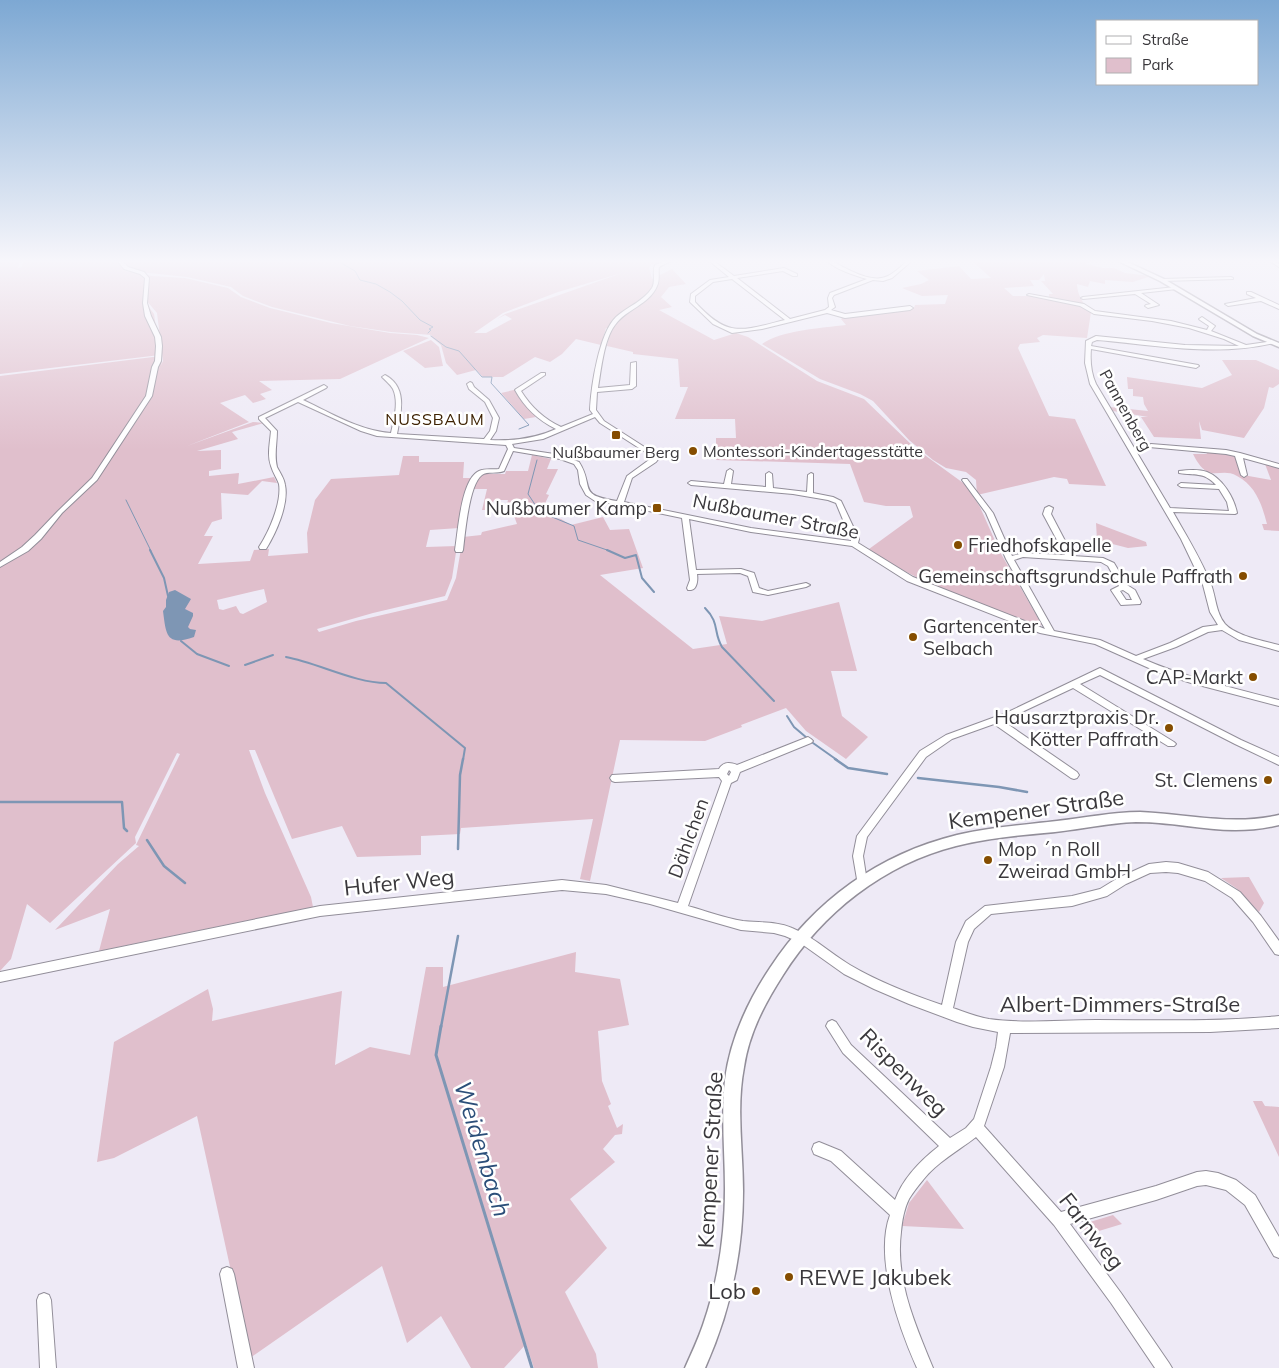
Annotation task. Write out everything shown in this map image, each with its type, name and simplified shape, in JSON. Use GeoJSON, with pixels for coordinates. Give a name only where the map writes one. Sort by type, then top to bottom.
{"type":"FeatureCollection","features":[{"type":"Feature","properties":{"kind":"main road"},"geometry":{"type":"LineString","coordinates":[[1235,323],[1256,335],[1276,343]]}},
{"type":"Feature","properties":{"kind":"main road","name":"Kempener Straße"},"geometry":{"type":"LineString","coordinates":[[695,1368],[719,1305],[728,1257],[734,1189],[732,1100],[737,1059],[757,1003],[772,977],[800,938],[832,906],[862,882],[890,865],[918,853],[976,836],[1123,818],[1153,818],[1230,827],[1263,824],[1279,820]]}},
{"type":"Feature","properties":{"kind":"street"},"geometry":{"type":"LineString","coordinates":[[0,565],[25,549],[95,479],[149,396],[154,370],[158,361],[159,346],[158,337],[152,323]]}},
{"type":"Feature","properties":{"kind":"street"},"geometry":{"type":"LineString","coordinates":[[612,323],[608,330],[593,404],[596,415],[602,422],[657,457],[654,461],[629,477],[620,503]]}},
{"type":"Feature","properties":{"kind":"street"},"geometry":{"type":"LineString","coordinates":[[714,323],[734,332],[775,323]]}},
{"type":"Feature","properties":{"kind":"street"},"geometry":{"type":"LineString","coordinates":[[1175,323],[1209,330],[1244,346]]}},
{"type":"Feature","properties":{"kind":"street"},"geometry":{"type":"LineString","coordinates":[[1207,323],[1212,326],[1209,330]]}},
{"type":"Feature","properties":{"kind":"street","name":"Pannenberg"},"geometry":{"type":"LineString","coordinates":[[1223,627],[1214,612],[1207,585],[1200,568],[1168,510],[1091,381],[1088,365],[1089,341],[1096,338],[1205,347],[1276,343]]}},
{"type":"Feature","properties":{"kind":"street"},"geometry":{"type":"LineString","coordinates":[[1088,347],[1196,366]]}},
{"type":"Feature","properties":{"kind":"street"},"geometry":{"type":"LineString","coordinates":[[596,390],[632,387],[634,385],[634,363]]}},
{"type":"Feature","properties":{"kind":"street"},"geometry":{"type":"LineString","coordinates":[[543,374],[518,390],[524,402],[544,422],[562,430]]}},
{"type":"Feature","properties":{"kind":"street"},"geometry":{"type":"LineString","coordinates":[[385,377],[396,387],[398,393],[394,435]]}},
{"type":"Feature","properties":{"kind":"street"},"geometry":{"type":"LineString","coordinates":[[470,384],[471,388],[487,401],[496,418],[493,430],[486,441]]}},
{"type":"Feature","properties":{"kind":"street"},"geometry":{"type":"LineString","coordinates":[[263,546],[268,540],[276,518],[282,484],[273,464],[274,431],[261,418],[324,387]]}},
{"type":"Feature","properties":{"kind":"street"},"geometry":{"type":"LineString","coordinates":[[300,400],[363,430],[377,434],[486,441],[510,446],[562,430],[596,415]]}},
{"type":"Feature","properties":{"kind":"street"},"geometry":{"type":"LineString","coordinates":[[458,550],[468,496],[476,477],[482,472],[498,472],[502,470],[510,446]]}},
{"type":"Feature","properties":{"kind":"street","name":"Nußbaumer Straße"},"geometry":{"type":"LineString","coordinates":[[510,446],[574,461],[580,466],[582,482],[592,497],[601,501],[620,503],[751,530],[854,544],[898,572],[923,585],[1042,631],[1097,642],[1163,671],[1279,703]]}},
{"type":"Feature","properties":{"kind":"street"},"geometry":{"type":"LineString","coordinates":[[1151,446],[1213,450],[1238,454],[1279,466]]}},
{"type":"Feature","properties":{"kind":"street"},"geometry":{"type":"LineString","coordinates":[[1238,454],[1244,475]]}},
{"type":"Feature","properties":{"kind":"street"},"geometry":{"type":"LineString","coordinates":[[727,486],[730,471]]}},
{"type":"Feature","properties":{"kind":"street"},"geometry":{"type":"LineString","coordinates":[[1168,510],[1234,513],[1232,502],[1206,474],[1182,472]]}},
{"type":"Feature","properties":{"kind":"street"},"geometry":{"type":"LineString","coordinates":[[769,474],[770,490]]}},
{"type":"Feature","properties":{"kind":"street"},"geometry":{"type":"LineString","coordinates":[[810,494],[811,475]]}},
{"type":"Feature","properties":{"kind":"street"},"geometry":{"type":"LineString","coordinates":[[965,480],[989,513],[1010,559],[1051,632]]}},
{"type":"Feature","properties":{"kind":"street"},"geometry":{"type":"LineString","coordinates":[[691,483],[829,496],[839,502],[855,539],[854,544]]}},
{"type":"Feature","properties":{"kind":"street"},"geometry":{"type":"LineString","coordinates":[[1180,485],[1220,487]]}},
{"type":"Feature","properties":{"kind":"street"},"geometry":{"type":"LineString","coordinates":[[1049,508],[1047,514],[1070,558]]}},
{"type":"Feature","properties":{"kind":"street"},"geometry":{"type":"LineString","coordinates":[[685,517],[693,572],[693,586],[691,588]]}},
{"type":"Feature","properties":{"kind":"street"},"geometry":{"type":"LineString","coordinates":[[1010,559],[1023,555],[1103,560],[1110,563],[1124,586]]}},
{"type":"Feature","properties":{"kind":"street"},"geometry":{"type":"LineString","coordinates":[[693,572],[743,571],[751,575],[756,590],[765,593],[806,585]]}},
{"type":"Feature","properties":{"kind":"street"},"geometry":{"type":"LineString","coordinates":[[1135,659],[1173,645],[1206,629],[1223,627],[1242,638],[1279,648]]}},
{"type":"Feature","properties":{"kind":"street"},"geometry":{"type":"LineString","coordinates":[[862,882],[858,856],[862,836],[924,754],[949,737],[995,720],[1100,671],[1279,761]]}},
{"type":"Feature","properties":{"kind":"street"},"geometry":{"type":"LineString","coordinates":[[1073,684],[1171,744]]}},
{"type":"Feature","properties":{"kind":"street"},"geometry":{"type":"LineString","coordinates":[[995,720],[1074,775]]}},
{"type":"Feature","properties":{"kind":"street","name":"Dählchen"},"geometry":{"type":"LineString","coordinates":[[615,778],[735,776],[735,770],[808,742]]}},
{"type":"Feature","properties":{"kind":"street","name":"Dählchen"},"geometry":{"type":"LineString","coordinates":[[681,909],[724,776]]}},
{"type":"Feature","properties":{"kind":"street"},"geometry":{"type":"LineString","coordinates":[[946,1011],[962,942],[970,925],[989,909],[1072,901],[1103,893],[1122,881],[1149,869],[1178,868],[1208,877],[1236,895],[1257,919],[1279,950]]}},
{"type":"Feature","properties":{"kind":"street","name":"Hufer Weg"},"geometry":{"type":"LineString","coordinates":[[1,978],[320,911],[562,885],[596,887],[738,925],[778,929],[800,938]]}},
{"type":"Feature","properties":{"kind":"street","name":"Albert-Dimmers-Straße"},"geometry":{"type":"LineString","coordinates":[[800,938],[839,965],[877,986],[926,1006],[976,1021],[1004,1026],[1172,1028],[1237,1026],[1279,1022]]}},
{"type":"Feature","properties":{"kind":"street","name":"Rispenweg"},"geometry":{"type":"LineString","coordinates":[[832,1026],[848,1049],[950,1146]]}},
{"type":"Feature","properties":{"kind":"street"},"geometry":{"type":"LineString","coordinates":[[925,1368],[902,1307],[895,1276],[893,1228],[896,1211],[916,1176],[950,1146],[976,1127],[1002,1053],[1004,1026]]}},
{"type":"Feature","properties":{"kind":"street","name":"Farnweg"},"geometry":{"type":"LineString","coordinates":[[976,1127],[1059,1220],[1164,1368]]}},
{"type":"Feature","properties":{"kind":"street"},"geometry":{"type":"LineString","coordinates":[[819,1149],[836,1156],[896,1211]]}},
{"type":"Feature","properties":{"kind":"street"},"geometry":{"type":"LineString","coordinates":[[1059,1220],[1156,1193],[1197,1179],[1206,1178],[1231,1185],[1250,1200],[1259,1212],[1279,1251]]}},
{"type":"Feature","properties":{"kind":"street"},"geometry":{"type":"LineString","coordinates":[[227,1274],[246,1368]]}},
{"type":"Feature","properties":{"kind":"street"},"geometry":{"type":"LineString","coordinates":[[44,1300],[48,1368]]}},
{"type":"Feature","properties":{"kind":"green space"},"geometry":{"type":"Polygon","coordinates":[[[0,323],[155,323],[160,355],[0,374],[0,323]]]}},
{"type":"Feature","properties":{"kind":"green space"},"geometry":{"type":"Polygon","coordinates":[[[158,323],[330,323],[429,338],[340,379],[259,381],[272,390],[260,394],[266,399],[253,403],[245,395],[220,403],[249,422],[187,446],[253,422],[264,423],[232,432],[238,439],[197,451],[221,450],[221,469],[209,471],[209,476],[239,473],[238,484],[274,477],[277,483],[262,481],[248,495],[221,493],[222,519],[212,522],[204,536],[213,536],[198,564],[250,561],[254,550],[269,549],[268,556],[308,553],[307,533],[315,500],[331,479],[399,475],[403,456],[419,456],[419,462],[464,462],[463,478],[473,478],[459,528],[430,530],[426,547],[457,546],[452,578],[445,596],[373,613],[317,629],[319,632],[356,621],[447,600],[456,578],[463,537],[481,535],[482,532],[517,524],[510,505],[507,504],[508,500],[494,500],[489,510],[482,510],[487,489],[471,489],[481,474],[505,474],[506,471],[528,471],[532,455],[551,459],[547,469],[558,469],[546,494],[549,495],[540,514],[561,519],[571,525],[603,517],[610,530],[629,529],[643,568],[600,575],[693,649],[727,644],[719,616],[762,621],[839,602],[857,671],[831,671],[842,716],[868,737],[846,759],[806,731],[786,708],[705,741],[620,740],[590,881],[580,879],[593,819],[461,828],[460,834],[421,836],[421,855],[357,857],[342,826],[292,839],[255,750],[249,750],[265,793],[311,897],[313,907],[99,951],[110,909],[55,930],[118,864],[139,846],[136,845],[180,754],[177,753],[135,837],[136,843],[50,923],[27,904],[11,959],[0,971],[0,376],[161,356],[161,365],[163,361],[158,323]],[[264,589],[217,600],[219,609],[223,610],[236,606],[240,613],[243,614],[267,602],[264,589]]]}},
{"type":"Feature","properties":{"kind":"green space"},"geometry":{"type":"Polygon","coordinates":[[[337,323],[489,323],[474,333],[486,333],[505,323],[683,323],[714,340],[736,333],[748,337],[817,381],[864,399],[915,448],[966,485],[980,507],[1000,552],[1042,625],[1037,626],[950,593],[888,562],[869,549],[913,517],[910,506],[886,506],[864,502],[850,464],[716,460],[716,438],[736,438],[735,419],[675,419],[688,387],[680,387],[678,359],[633,354],[633,352],[607,346],[611,328],[606,328],[601,345],[576,339],[562,354],[550,362],[535,357],[503,377],[483,377],[476,370],[457,375],[446,363],[441,345],[430,336],[432,335],[337,323]]]}},
{"type":"Feature","properties":{"kind":"green space"},"geometry":{"type":"Polygon","coordinates":[[[844,323],[1089,323],[1087,338],[1043,335],[1037,338],[1040,342],[1020,344],[1018,348],[1049,416],[1075,419],[1106,486],[1069,484],[1067,479],[1054,477],[977,495],[976,480],[966,472],[946,468],[933,460],[909,440],[873,401],[820,379],[762,344],[770,339],[791,333],[846,325],[844,323]]]}},
{"type":"Feature","properties":{"kind":"green space"},"geometry":{"type":"Polygon","coordinates":[[[431,340],[439,347],[443,366],[425,368],[403,351],[431,340]]]}},
{"type":"Feature","properties":{"kind":"green space"},"geometry":{"type":"Polygon","coordinates":[[[1222,360],[1256,360],[1279,370],[1279,384],[1273,388],[1269,387],[1264,408],[1244,438],[1202,430],[1199,421],[1201,439],[1154,437],[1141,417],[1148,417],[1113,411],[1110,407],[1148,411],[1143,397],[1133,396],[1133,389],[1128,389],[1127,377],[1202,388],[1232,375],[1222,360]]]}},
{"type":"Feature","properties":{"kind":"green space"},"geometry":{"type":"Polygon","coordinates":[[[518,389],[519,397],[536,417],[524,419],[501,393],[518,389]]]}},
{"type":"Feature","properties":{"kind":"green space"},"geometry":{"type":"Polygon","coordinates":[[[1206,452],[1236,456],[1243,475],[1271,480],[1265,464],[1279,468],[1279,531],[1264,530],[1262,524],[1267,524],[1260,503],[1254,491],[1244,480],[1231,473],[1214,473],[1204,470],[1193,454],[1207,454],[1206,452]]]}},
{"type":"Feature","properties":{"kind":"green space"},"geometry":{"type":"Polygon","coordinates":[[[1096,523],[1146,542],[1147,546],[1128,548],[1097,540],[1096,523]]]}},
{"type":"Feature","properties":{"kind":"green space"},"geometry":{"type":"Polygon","coordinates":[[[1249,877],[1264,903],[1259,912],[1236,888],[1221,878],[1249,877]]]}},
{"type":"Feature","properties":{"kind":"green space"},"geometry":{"type":"Polygon","coordinates":[[[576,952],[575,972],[620,979],[629,1025],[598,1031],[602,1081],[611,1104],[608,1106],[617,1128],[623,1124],[622,1134],[615,1135],[603,1149],[615,1162],[570,1199],[607,1248],[565,1292],[596,1354],[598,1368],[534,1368],[526,1344],[504,1368],[471,1368],[441,1316],[407,1343],[382,1266],[250,1358],[197,1116],[114,1158],[97,1162],[114,1042],[208,989],[213,1009],[212,1021],[342,991],[335,1065],[370,1047],[410,1055],[426,967],[443,967],[443,987],[576,952]]]}},
{"type":"Feature","properties":{"kind":"green space"},"geometry":{"type":"Polygon","coordinates":[[[1253,1101],[1262,1101],[1265,1106],[1279,1107],[1279,1157],[1253,1101]]]}},
{"type":"Feature","properties":{"kind":"green space"},"geometry":{"type":"Polygon","coordinates":[[[927,1180],[964,1229],[902,1226],[909,1203],[927,1180]]]}},
{"type":"Feature","properties":{"kind":"green space"},"geometry":{"type":"Polygon","coordinates":[[[1113,1215],[1122,1224],[1089,1234],[1080,1225],[1113,1215]]]}},
{"type":"Feature","properties":{"kind":"water"},"geometry":{"type":"Polygon","coordinates":[[[175,590],[191,599],[185,609],[193,613],[188,627],[196,630],[194,637],[185,640],[173,639],[169,636],[165,626],[163,611],[166,607],[166,600],[169,592],[175,590]]]}},
{"type":"Feature","properties":{"kind":"waterway"},"geometry":{"type":"LineString","coordinates":[[425,323],[433,327],[429,329],[431,330],[428,333]]}},
{"type":"Feature","properties":{"kind":"waterway"},"geometry":{"type":"LineString","coordinates":[[431,336],[446,347],[459,351],[482,377],[492,377],[491,383],[529,425],[519,429]]}},
{"type":"Feature","properties":{"kind":"waterway"},"geometry":{"type":"LineString","coordinates":[[537,460],[528,494],[540,512],[574,526],[578,540],[610,551]]}},
{"type":"Feature","properties":{"kind":"waterway","name":"Weidenbach"},"geometry":{"type":"LineString","coordinates":[[126,500],[151,551]]}},
{"type":"Feature","properties":{"kind":"waterway","name":"Weidenbach"},"geometry":{"type":"LineString","coordinates":[[150,550],[164,578],[168,596]]}},
{"type":"Feature","properties":{"kind":"waterway"},"geometry":{"type":"LineString","coordinates":[[607,550],[625,558],[636,555],[642,578],[654,592]]}},
{"type":"Feature","properties":{"kind":"waterway"},"geometry":{"type":"LineString","coordinates":[[705,608],[713,618],[722,647],[774,701]]}},
{"type":"Feature","properties":{"kind":"waterway","name":"Weidenbach"},"geometry":{"type":"LineString","coordinates":[[181,641],[197,654],[229,666]]}},
{"type":"Feature","properties":{"kind":"waterway","name":"Weidenbach"},"geometry":{"type":"LineString","coordinates":[[245,665],[273,655]]}},
{"type":"Feature","properties":{"kind":"waterway","name":"Weidenbach"},"geometry":{"type":"LineString","coordinates":[[286,657],[362,680],[386,683],[465,748],[463,760]]}},
{"type":"Feature","properties":{"kind":"waterway"},"geometry":{"type":"LineString","coordinates":[[787,716],[794,727],[807,738]]}},
{"type":"Feature","properties":{"kind":"waterway"},"geometry":{"type":"LineString","coordinates":[[813,743],[837,760]]}},
{"type":"Feature","properties":{"kind":"waterway","name":"Weidenbach"},"geometry":{"type":"LineString","coordinates":[[458,849],[460,775],[463,759]]}},
{"type":"Feature","properties":{"kind":"waterway"},"geometry":{"type":"LineString","coordinates":[[835,759],[848,768],[887,774]]}},
{"type":"Feature","properties":{"kind":"waterway"},"geometry":{"type":"LineString","coordinates":[[918,778],[1027,792]]}},
{"type":"Feature","properties":{"kind":"waterway"},"geometry":{"type":"LineString","coordinates":[[0,802],[122,802],[124,828],[127,831]]}},
{"type":"Feature","properties":{"kind":"waterway"},"geometry":{"type":"LineString","coordinates":[[147,840],[164,866],[185,883]]}},
{"type":"Feature","properties":{"kind":"waterway","name":"Weidenbach"},"geometry":{"type":"LineString","coordinates":[[441,1027],[458,936]]}},
{"type":"Feature","properties":{"kind":"waterway","name":"Weidenbach"},"geometry":{"type":"LineString","coordinates":[[441,1026],[436,1055],[532,1368]]}},
{"type":"Feature","properties":{"kind":"place","name":"Nußbaumer Berg"},"geometry":{"type":"Point","coordinates":[616,435]}},
{"type":"Feature","properties":{"kind":"place","name":"Montessori-Kindertagesstätte"},"geometry":{"type":"Point","coordinates":[693,451]}},
{"type":"Feature","properties":{"kind":"place","name":"Nußbaumer Kamp"},"geometry":{"type":"Point","coordinates":[657,508]}},
{"type":"Feature","properties":{"kind":"place","name":"Friedhofskapelle"},"geometry":{"type":"Point","coordinates":[958,545]}},
{"type":"Feature","properties":{"kind":"place","name":"Gemeinschaftsgrundschule Paffrath"},"geometry":{"type":"Point","coordinates":[1243,576]}},
{"type":"Feature","properties":{"kind":"place","name":"Gartencenter Selbach"},"geometry":{"type":"Point","coordinates":[913,637]}},
{"type":"Feature","properties":{"kind":"place","name":"CAP-Markt"},"geometry":{"type":"Point","coordinates":[1253,677]}},
{"type":"Feature","properties":{"kind":"place","name":"Hausarztpraxis Dr. Kötter Paffrath"},"geometry":{"type":"Point","coordinates":[1169,728]}},
{"type":"Feature","properties":{"kind":"place","name":"St. Clemens"},"geometry":{"type":"Point","coordinates":[1268,780]}},
{"type":"Feature","properties":{"kind":"place","name":"Mop ´n Roll Zweirad GmbH"},"geometry":{"type":"Point","coordinates":[988,860]}},
{"type":"Feature","properties":{"kind":"place","name":"REWE Jakubek"},"geometry":{"type":"Point","coordinates":[789,1277]}},
{"type":"Feature","properties":{"kind":"place","name":"Lob"},"geometry":{"type":"Point","coordinates":[756,1291]}},
{"type":"Feature","properties":{"kind":"district","name":"NUSSBAUM"},"geometry":{"type":"Point","coordinates":[435,419]}}]}
